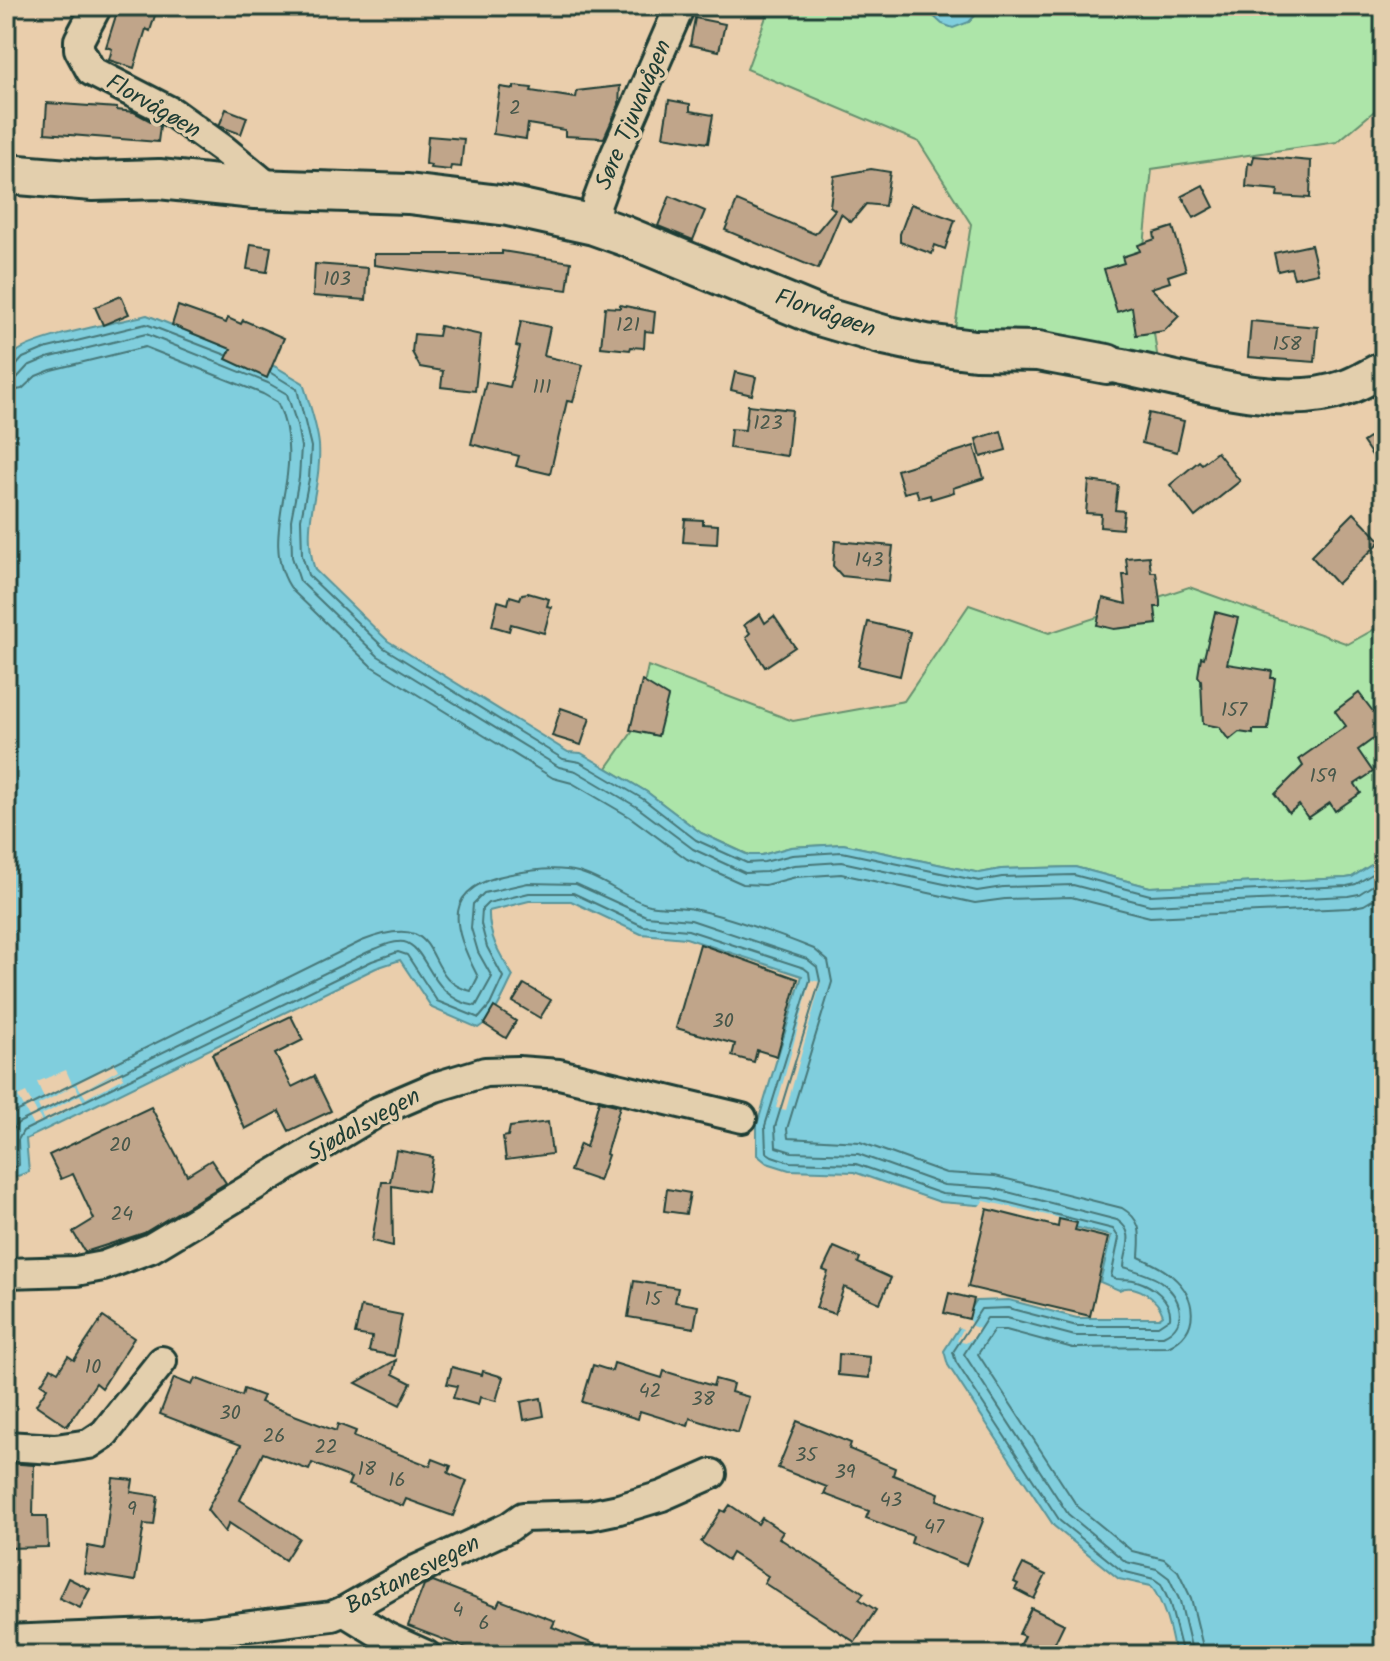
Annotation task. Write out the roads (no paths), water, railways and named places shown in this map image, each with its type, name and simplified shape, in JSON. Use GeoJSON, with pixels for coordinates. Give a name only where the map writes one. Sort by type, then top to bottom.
{"type":"FeatureCollection","features":[{"type":"Feature","properties":{"kind":"main road","name":"Florvågøen"},"geometry":{"type":"LineString","coordinates":[[6,174],[93,181],[159,179],[271,189],[357,191],[508,206],[594,225],[819,316],[884,335],[975,350],[1038,351],[1107,364]]}},
{"type":"Feature","properties":{"kind":"street","name":"Florvågøen"},"geometry":{"type":"LineString","coordinates":[[97,6],[79,40],[79,49],[91,71],[173,113],[271,189]]}},
{"type":"Feature","properties":{"kind":"street","name":"Søre Tjuvavågen"},"geometry":{"type":"LineString","coordinates":[[594,225],[597,203],[613,160],[680,6]]}},
{"type":"Feature","properties":{"kind":"street","name":"Florvågøen"},"geometry":{"type":"LineString","coordinates":[[1107,364],[1231,390],[1288,398],[1345,389],[1384,369]]}},
{"type":"Feature","properties":{"kind":"street","name":"Sjødalsvegen"},"geometry":{"type":"LineString","coordinates":[[6,1273],[76,1271],[103,1266],[151,1248],[379,1111],[435,1087],[485,1072],[518,1071],[570,1076],[742,1118]]}},
{"type":"Feature","properties":{"kind":"street"},"geometry":{"type":"LineString","coordinates":[[6,1446],[56,1449],[89,1444],[104,1434],[162,1361]]}},
{"type":"Feature","properties":{"kind":"street","name":"Bastanesvegen"},"geometry":{"type":"LineString","coordinates":[[6,1640],[242,1629],[344,1611],[416,1570],[499,1532],[523,1517],[590,1515],[619,1509],[662,1496],[712,1474]]}},
{"type":"Feature","properties":{"kind":"street"},"geometry":{"type":"LineString","coordinates":[[344,1611],[386,1637],[426,1655]]}},
{"type":"Feature","properties":{"kind":"water"},"geometry":{"type":"Polygon","coordinates":[[[928,6],[984,6],[969,22],[953,28],[942,24],[929,12],[928,6]]]}},
{"type":"Feature","properties":{"kind":"water"},"geometry":{"type":"Polygon","coordinates":[[[147,315],[276,367],[303,383],[319,445],[318,477],[310,522],[315,570],[388,641],[568,752],[581,753],[647,792],[701,833],[748,855],[762,855],[791,847],[843,844],[980,873],[1001,869],[1075,867],[1150,887],[1346,878],[1384,857],[1384,1655],[1175,1655],[1164,1610],[1151,1586],[1119,1579],[1054,1526],[948,1365],[944,1351],[976,1301],[1009,1300],[1077,1318],[1159,1318],[1163,1315],[1151,1298],[1139,1290],[1119,1290],[1100,1282],[1111,1236],[989,1206],[940,1202],[854,1172],[789,1170],[767,1163],[757,1155],[757,1125],[802,976],[686,938],[641,934],[571,901],[529,901],[489,911],[493,937],[513,976],[494,1012],[478,1028],[432,1008],[400,960],[376,968],[26,1139],[29,1172],[6,1180],[6,373],[13,355],[29,345],[147,315]]]}}]}
